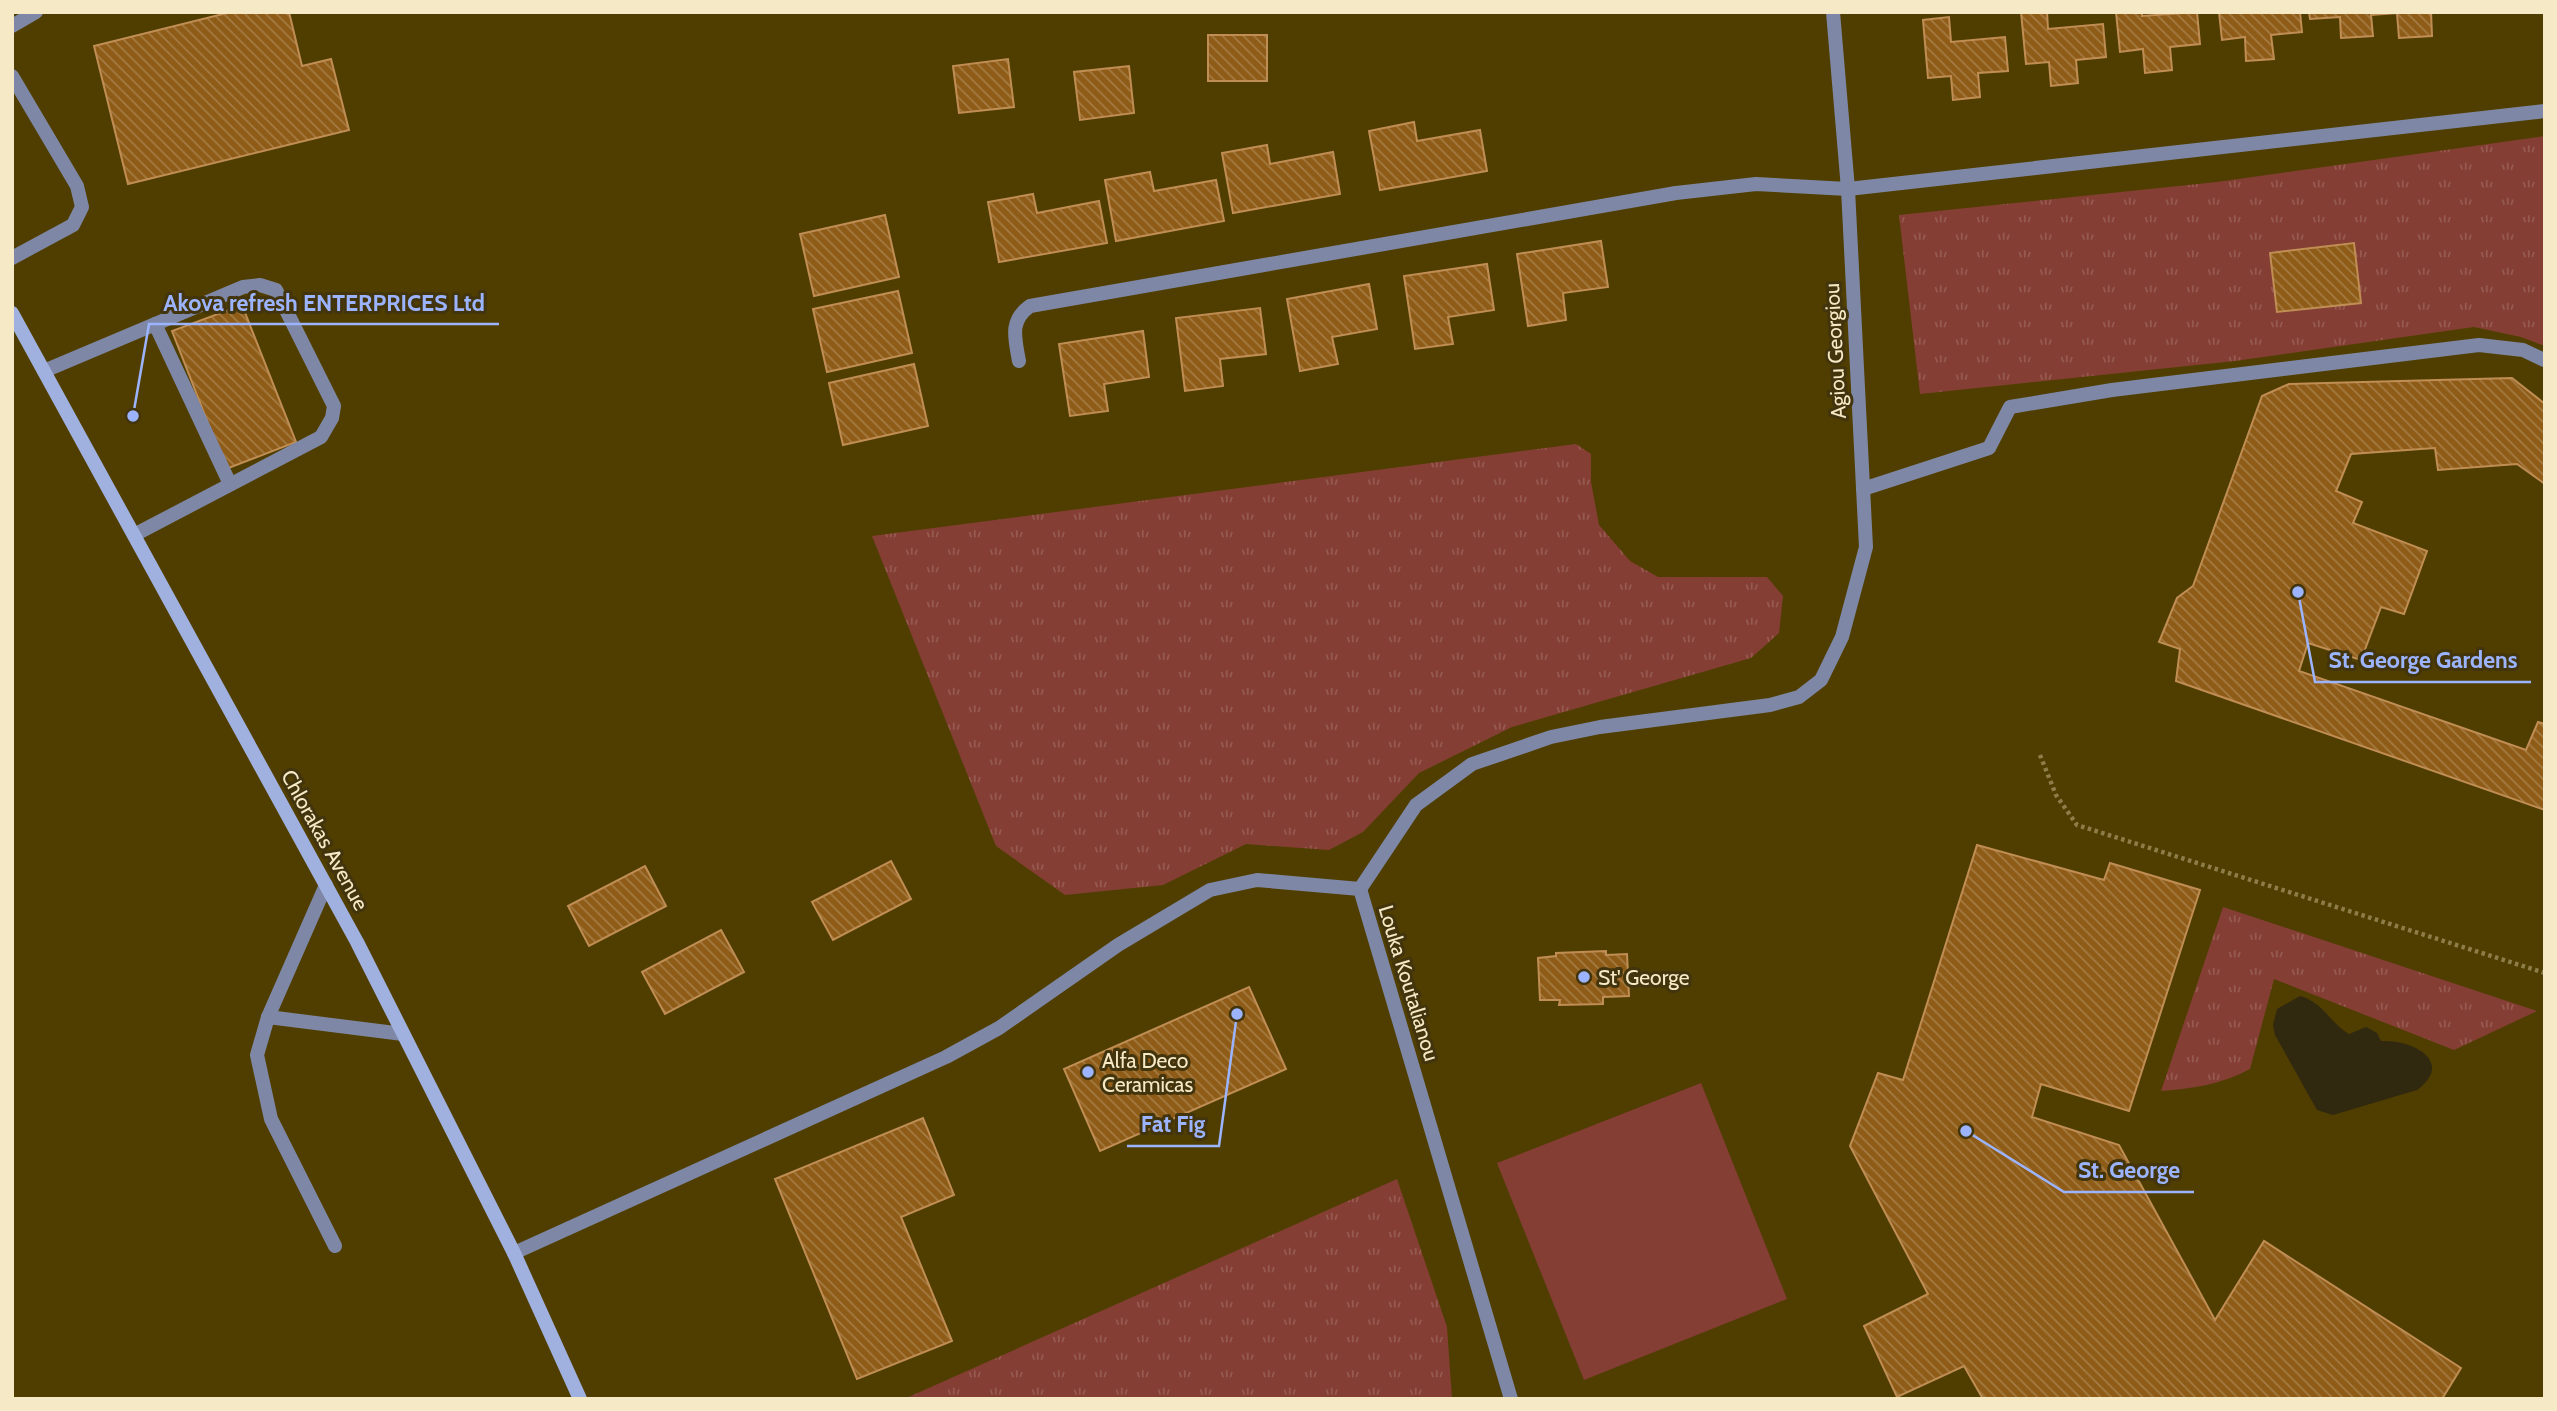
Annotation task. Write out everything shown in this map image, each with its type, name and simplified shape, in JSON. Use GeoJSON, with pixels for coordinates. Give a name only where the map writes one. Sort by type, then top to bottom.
{"type":"FeatureCollection","features":[{"type":"Feature","properties":{"kind":"main road","name":"Chlorakas Avenue"},"geometry":{"type":"LineString","coordinates":[[12,313],[326,885],[513,1253],[580,1399]]}},
{"type":"Feature","properties":{"kind":"street"},"geometry":{"type":"LineString","coordinates":[[12,26],[36,12]]}},
{"type":"Feature","properties":{"kind":"street","name":"Agiou Georgiou"},"geometry":{"type":"LineString","coordinates":[[1821,680],[1842,637],[1866,547],[1848,190],[1833,12]]}},
{"type":"Feature","properties":{"kind":"street"},"geometry":{"type":"LineString","coordinates":[[12,76],[77,186],[82,207],[72,225],[12,258]]}},
{"type":"Feature","properties":{"kind":"street"},"geometry":{"type":"LineString","coordinates":[[1019,361],[1013,330],[1018,314],[1030,306],[1676,193],[1756,184],[1848,190],[2545,111]]}},
{"type":"Feature","properties":{"kind":"street"},"geometry":{"type":"LineString","coordinates":[[44,371],[243,287],[260,285],[276,290],[334,406],[332,418],[321,437],[134,535]]}},
{"type":"Feature","properties":{"kind":"street"},"geometry":{"type":"LineString","coordinates":[[155,324],[230,484]]}},
{"type":"Feature","properties":{"kind":"street"},"geometry":{"type":"LineString","coordinates":[[1863,489],[1989,448],[2010,407],[2112,390],[2479,345],[2523,350],[2544,360]]}},
{"type":"Feature","properties":{"kind":"street","name":"Louka Koutalianou"},"geometry":{"type":"LineString","coordinates":[[1511,1399],[1360,889],[1416,805],[1472,764],[1551,737],[1600,726],[1770,705],[1798,697],[1821,680]]}},
{"type":"Feature","properties":{"kind":"street"},"geometry":{"type":"LineString","coordinates":[[513,1253],[946,1057],[999,1028],[1118,945],[1210,890],[1257,880],[1360,889]]}},
{"type":"Feature","properties":{"kind":"street"},"geometry":{"type":"LineString","coordinates":[[326,885],[268,1017],[257,1055],[271,1119],[335,1246]]}},
{"type":"Feature","properties":{"kind":"street"},"geometry":{"type":"LineString","coordinates":[[268,1017],[403,1034]]}},
{"type":"Feature","properties":{"kind":"path"},"geometry":{"type":"LineString","coordinates":[[2040,755],[2056,795],[2077,825],[2545,973]]}},
{"type":"Feature","properties":{"kind":"green space"},"geometry":{"type":"Polygon","coordinates":[[[2545,136],[2545,346],[2521,337],[2474,327],[2235,361],[1920,394],[1899,215],[2217,182],[2545,136]]]}},
{"type":"Feature","properties":{"kind":"green space"},"geometry":{"type":"Polygon","coordinates":[[[1576,444],[1591,454],[1591,482],[1599,525],[1630,561],[1658,577],[1767,577],[1783,596],[1779,633],[1751,658],[1512,727],[1419,773],[1363,832],[1329,850],[1246,844],[1163,885],[1065,895],[996,846],[872,536],[1576,444]]]}},
{"type":"Feature","properties":{"kind":"green space"},"geometry":{"type":"Polygon","coordinates":[[[2223,907],[2537,1011],[2454,1050],[2274,979],[2250,1069],[2207,1085],[2161,1091],[2223,907]]]}},
{"type":"Feature","properties":{"kind":"green space"},"geometry":{"type":"Polygon","coordinates":[[[1701,1083],[1787,1299],[1584,1380],[1497,1163],[1701,1083]]]}},
{"type":"Feature","properties":{"kind":"green space"},"geometry":{"type":"Polygon","coordinates":[[[1397,1179],[1447,1327],[1452,1399],[904,1399],[1397,1179]]]}},
{"type":"Feature","properties":{"kind":"shaded area"},"geometry":{"type":"Polygon","coordinates":[[[2300,996],[2315,1003],[2349,1034],[2366,1027],[2377,1033],[2381,1041],[2393,1041],[2416,1048],[2431,1062],[2432,1070],[2428,1080],[2417,1090],[2333,1115],[2317,1110],[2275,1035],[2273,1025],[2277,1009],[2300,996]]]}},
{"type":"Feature","properties":{"kind":"building"},"geometry":{"type":"Polygon","coordinates":[[[231,12],[289,12],[302,66],[331,59],[349,130],[128,184],[94,46],[231,12]]]}},
{"type":"Feature","properties":{"kind":"building"},"geometry":{"type":"Polygon","coordinates":[[[2021,12],[2047,12],[2048,29],[2103,24],[2106,57],[2076,60],[2078,83],[2051,86],[2049,62],[2026,64],[2021,12]]]}},
{"type":"Feature","properties":{"kind":"building"},"geometry":{"type":"Polygon","coordinates":[[[2116,12],[2142,12],[2142,16],[2197,12],[2200,44],[2170,47],[2172,70],[2145,73],[2143,49],[2120,52],[2116,12]]]}},
{"type":"Feature","properties":{"kind":"building"},"geometry":{"type":"Polygon","coordinates":[[[2219,12],[2300,12],[2302,32],[2271,35],[2274,59],[2246,61],[2245,37],[2222,40],[2219,12]]]}},
{"type":"Feature","properties":{"kind":"building"},"geometry":{"type":"Polygon","coordinates":[[[2309,12],[2431,12],[2432,36],[2399,38],[2397,13],[2371,15],[2373,36],[2341,38],[2340,17],[2310,19],[2309,12]]]}},
{"type":"Feature","properties":{"kind":"building"},"geometry":{"type":"Polygon","coordinates":[[[1949,17],[1951,42],[2005,37],[2008,71],[1978,73],[1980,97],[1953,100],[1951,76],[1928,78],[1923,20],[1949,17]]]}},
{"type":"Feature","properties":{"kind":"building"},"geometry":{"type":"Polygon","coordinates":[[[1208,35],[1267,35],[1267,81],[1208,81],[1208,35]]]}},
{"type":"Feature","properties":{"kind":"building"},"geometry":{"type":"Polygon","coordinates":[[[1008,59],[1014,107],[959,113],[953,66],[1008,59]]]}},
{"type":"Feature","properties":{"kind":"building"},"geometry":{"type":"Polygon","coordinates":[[[1129,66],[1134,113],[1080,120],[1074,72],[1129,66]]]}},
{"type":"Feature","properties":{"kind":"building"},"geometry":{"type":"Polygon","coordinates":[[[1414,122],[1417,141],[1480,130],[1487,171],[1380,190],[1369,131],[1414,122]]]}},
{"type":"Feature","properties":{"kind":"building"},"geometry":{"type":"Polygon","coordinates":[[[1267,145],[1270,164],[1333,152],[1340,194],[1233,213],[1222,153],[1267,145]]]}},
{"type":"Feature","properties":{"kind":"building"},"geometry":{"type":"Polygon","coordinates":[[[1150,172],[1154,191],[1216,180],[1224,221],[1116,241],[1105,180],[1150,172]]]}},
{"type":"Feature","properties":{"kind":"building"},"geometry":{"type":"Polygon","coordinates":[[[1033,194],[1037,213],[1099,201],[1107,243],[999,262],[988,202],[1033,194]]]}},
{"type":"Feature","properties":{"kind":"building"},"geometry":{"type":"Polygon","coordinates":[[[885,215],[899,277],[814,296],[800,234],[885,215]]]}},
{"type":"Feature","properties":{"kind":"building"},"geometry":{"type":"Polygon","coordinates":[[[1601,241],[1608,287],[1563,293],[1566,320],[1528,326],[1517,254],[1601,241]]]}},
{"type":"Feature","properties":{"kind":"building"},"geometry":{"type":"Polygon","coordinates":[[[2354,243],[2361,303],[2277,312],[2270,253],[2354,243]]]}},
{"type":"Feature","properties":{"kind":"building"},"geometry":{"type":"Polygon","coordinates":[[[1487,264],[1494,310],[1448,317],[1453,344],[1415,349],[1404,276],[1487,264]]]}},
{"type":"Feature","properties":{"kind":"building"},"geometry":{"type":"Polygon","coordinates":[[[1369,284],[1377,329],[1332,337],[1338,364],[1300,371],[1287,299],[1369,284]]]}},
{"type":"Feature","properties":{"kind":"building"},"geometry":{"type":"Polygon","coordinates":[[[898,291],[912,353],[827,372],[813,309],[898,291]]]}},
{"type":"Feature","properties":{"kind":"building"},"geometry":{"type":"Polygon","coordinates":[[[242,305],[296,442],[226,469],[172,331],[242,305]]]}},
{"type":"Feature","properties":{"kind":"building"},"geometry":{"type":"Polygon","coordinates":[[[1260,308],[1266,354],[1220,359],[1223,386],[1185,391],[1176,318],[1260,308]]]}},
{"type":"Feature","properties":{"kind":"building"},"geometry":{"type":"Polygon","coordinates":[[[1143,331],[1149,377],[1104,384],[1108,411],[1070,416],[1059,344],[1143,331]]]}},
{"type":"Feature","properties":{"kind":"building"},"geometry":{"type":"Polygon","coordinates":[[[914,364],[928,426],[843,445],[829,383],[914,364]]]}},
{"type":"Feature","properties":{"kind":"building"},"geometry":{"type":"Polygon","coordinates":[[[2512,378],[2545,404],[2545,484],[2517,464],[2438,470],[2435,448],[2351,454],[2336,491],[2362,502],[2353,523],[2427,551],[2404,614],[2381,607],[2361,660],[2308,643],[2299,671],[2526,750],[2538,722],[2545,724],[2545,810],[2176,681],[2180,649],[2159,642],[2177,598],[2193,586],[2262,396],[2289,384],[2512,378]]]}},
{"type":"Feature","properties":{"kind":"building"},"geometry":{"type":"Polygon","coordinates":[[[1977,845],[2104,880],[2110,863],[2200,890],[2129,1111],[2041,1084],[2032,1117],[2119,1145],[2215,1320],[2264,1241],[2461,1368],[2442,1399],[1983,1399],[1964,1366],[1897,1397],[1864,1326],[1928,1294],[1850,1146],[1878,1073],[1903,1080],[1977,845]]]}},
{"type":"Feature","properties":{"kind":"building"},"geometry":{"type":"Polygon","coordinates":[[[891,861],[911,899],[833,940],[812,902],[891,861]]]}},
{"type":"Feature","properties":{"kind":"building"},"geometry":{"type":"Polygon","coordinates":[[[645,866],[666,906],[589,946],[568,906],[645,866]]]}},
{"type":"Feature","properties":{"kind":"building"},"geometry":{"type":"Polygon","coordinates":[[[721,930],[744,972],[665,1014],[642,972],[721,930]]]}},
{"type":"Feature","properties":{"kind":"building","name":"St' George"},"geometry":{"type":"Polygon","coordinates":[[[1606,951],[1606,955],[1627,954],[1629,996],[1603,997],[1603,1004],[1559,1005],[1560,1000],[1540,1000],[1538,958],[1556,956],[1556,953],[1606,951]]]}},
{"type":"Feature","properties":{"kind":"building"},"geometry":{"type":"Polygon","coordinates":[[[1249,987],[1286,1069],[1100,1151],[1064,1069],[1249,987]]]}},
{"type":"Feature","properties":{"kind":"building"},"geometry":{"type":"Polygon","coordinates":[[[923,1118],[954,1195],[901,1217],[952,1341],[857,1379],[775,1179],[923,1118]]]}},
{"type":"Feature","properties":{"kind":"place","name":"Akova refresh ENTERPRICES Ltd"},"geometry":{"type":"Point","coordinates":[133,416]}},
{"type":"Feature","properties":{"kind":"place","name":"St. George Gardens"},"geometry":{"type":"Point","coordinates":[2298,592]}},
{"type":"Feature","properties":{"kind":"place","name":"St' George"},"geometry":{"type":"Point","coordinates":[1584,977]}},
{"type":"Feature","properties":{"kind":"place","name":"Fat Fig"},"geometry":{"type":"Point","coordinates":[1237,1014]}},
{"type":"Feature","properties":{"kind":"place","name":"Alfa Deco Ceramicas"},"geometry":{"type":"Point","coordinates":[1088,1072]}},
{"type":"Feature","properties":{"kind":"place","name":"St. George"},"geometry":{"type":"Point","coordinates":[1966,1131]}}]}
